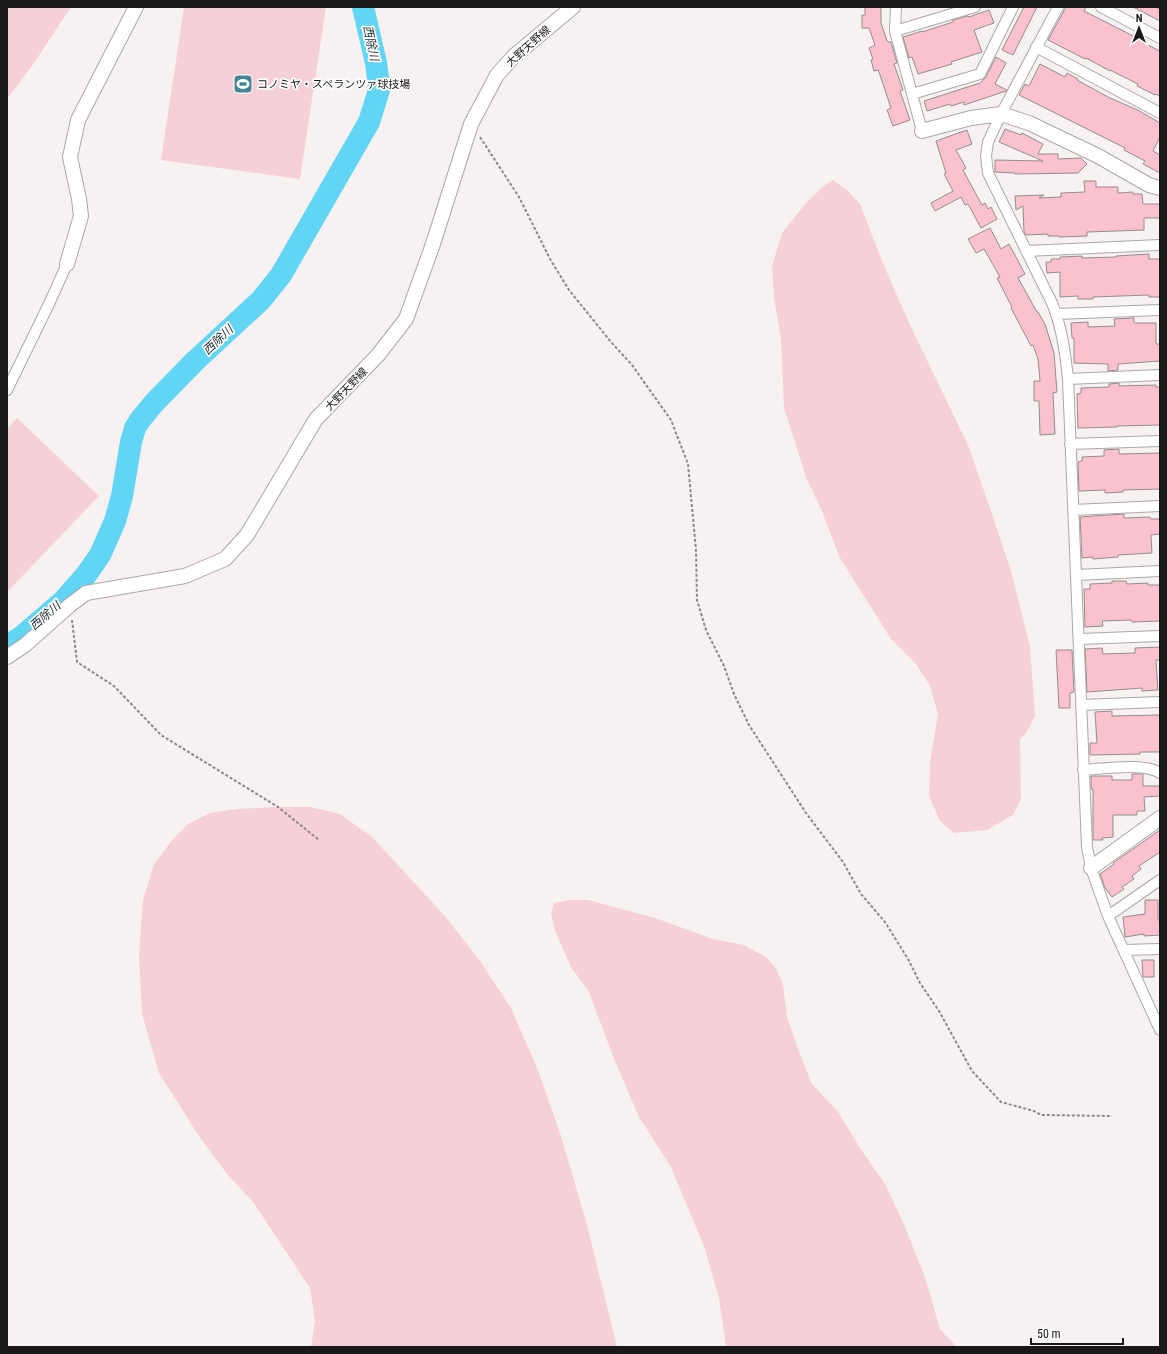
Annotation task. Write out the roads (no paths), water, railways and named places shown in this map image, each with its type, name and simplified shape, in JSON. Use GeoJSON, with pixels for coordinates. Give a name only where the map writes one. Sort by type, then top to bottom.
{"type":"FeatureCollection","features":[{"type":"Feature","properties":{"kind":"main road"},"geometry":{"type":"LineString","coordinates":[[67,264],[81,216],[70,157],[78,120],[136,7]]}},
{"type":"Feature","properties":{"kind":"main road","name":"大野天野線"},"geometry":{"type":"LineString","coordinates":[[7,657],[25,645],[70,605],[86,593],[185,576],[226,559],[247,535],[316,419],[378,355],[406,319],[433,244],[471,124],[497,75],[514,56],[573,7]]}},
{"type":"Feature","properties":{"kind":"main road"},"geometry":{"type":"LineString","coordinates":[[922,131],[970,118],[1001,114],[1029,123],[1098,156],[1149,185],[1160,188]]}},
{"type":"Feature","properties":{"kind":"main road"},"geometry":{"type":"LineString","coordinates":[[1091,868],[1160,818]]}},
{"type":"Feature","properties":{"kind":"street"},"geometry":{"type":"LineString","coordinates":[[896,7],[895,31],[922,131]]}},
{"type":"Feature","properties":{"kind":"street"},"geometry":{"type":"LineString","coordinates":[[895,31],[975,7]]}},
{"type":"Feature","properties":{"kind":"street"},"geometry":{"type":"LineString","coordinates":[[912,94],[980,74],[1013,7]]}},
{"type":"Feature","properties":{"kind":"street"},"geometry":{"type":"LineString","coordinates":[[1058,7],[1001,114],[988,142],[986,156],[988,173],[1056,314],[1065,346],[1068,379],[1087,847],[1091,868],[1108,916],[1156,1015],[1160,1030]]}},
{"type":"Feature","properties":{"kind":"street"},"geometry":{"type":"LineString","coordinates":[[1101,7],[1160,38]]}},
{"type":"Feature","properties":{"kind":"street"},"geometry":{"type":"LineString","coordinates":[[1036,47],[1160,113]]}},
{"type":"Feature","properties":{"kind":"street"},"geometry":{"type":"LineString","coordinates":[[1026,251],[1160,245]]}},
{"type":"Feature","properties":{"kind":"street"},"geometry":{"type":"LineString","coordinates":[[7,390],[67,264]]}},
{"type":"Feature","properties":{"kind":"street"},"geometry":{"type":"LineString","coordinates":[[1056,314],[1160,310]]}},
{"type":"Feature","properties":{"kind":"street"},"geometry":{"type":"LineString","coordinates":[[1068,379],[1160,375]]}},
{"type":"Feature","properties":{"kind":"street"},"geometry":{"type":"LineString","coordinates":[[1070,444],[1160,441]]}},
{"type":"Feature","properties":{"kind":"street"},"geometry":{"type":"LineString","coordinates":[[1073,510],[1160,506]]}},
{"type":"Feature","properties":{"kind":"street"},"geometry":{"type":"LineString","coordinates":[[1076,575],[1160,571]]}},
{"type":"Feature","properties":{"kind":"street"},"geometry":{"type":"LineString","coordinates":[[1079,639],[1160,636]]}},
{"type":"Feature","properties":{"kind":"street"},"geometry":{"type":"LineString","coordinates":[[1081,706],[1160,702]]}},
{"type":"Feature","properties":{"kind":"street"},"geometry":{"type":"LineString","coordinates":[[1083,770],[1144,767],[1154,769],[1160,773]]}},
{"type":"Feature","properties":{"kind":"street"},"geometry":{"type":"LineString","coordinates":[[1108,916],[1160,881]]}},
{"type":"Feature","properties":{"kind":"street"},"geometry":{"type":"LineString","coordinates":[[1124,950],[1160,949]]}},
{"type":"Feature","properties":{"kind":"waterway","name":"西除川"},"geometry":{"type":"LineString","coordinates":[[7,646],[21,637],[63,601],[86,575],[100,555],[115,521],[122,496],[131,442],[135,428],[154,403],[195,361],[261,300],[281,275],[369,122],[379,90],[376,63],[363,7]]}},
{"type":"Feature","properties":{"kind":"place","name":"コノミヤ・スペランツァ球技場"},"geometry":{"type":"Point","coordinates":[243,84]}}]}
